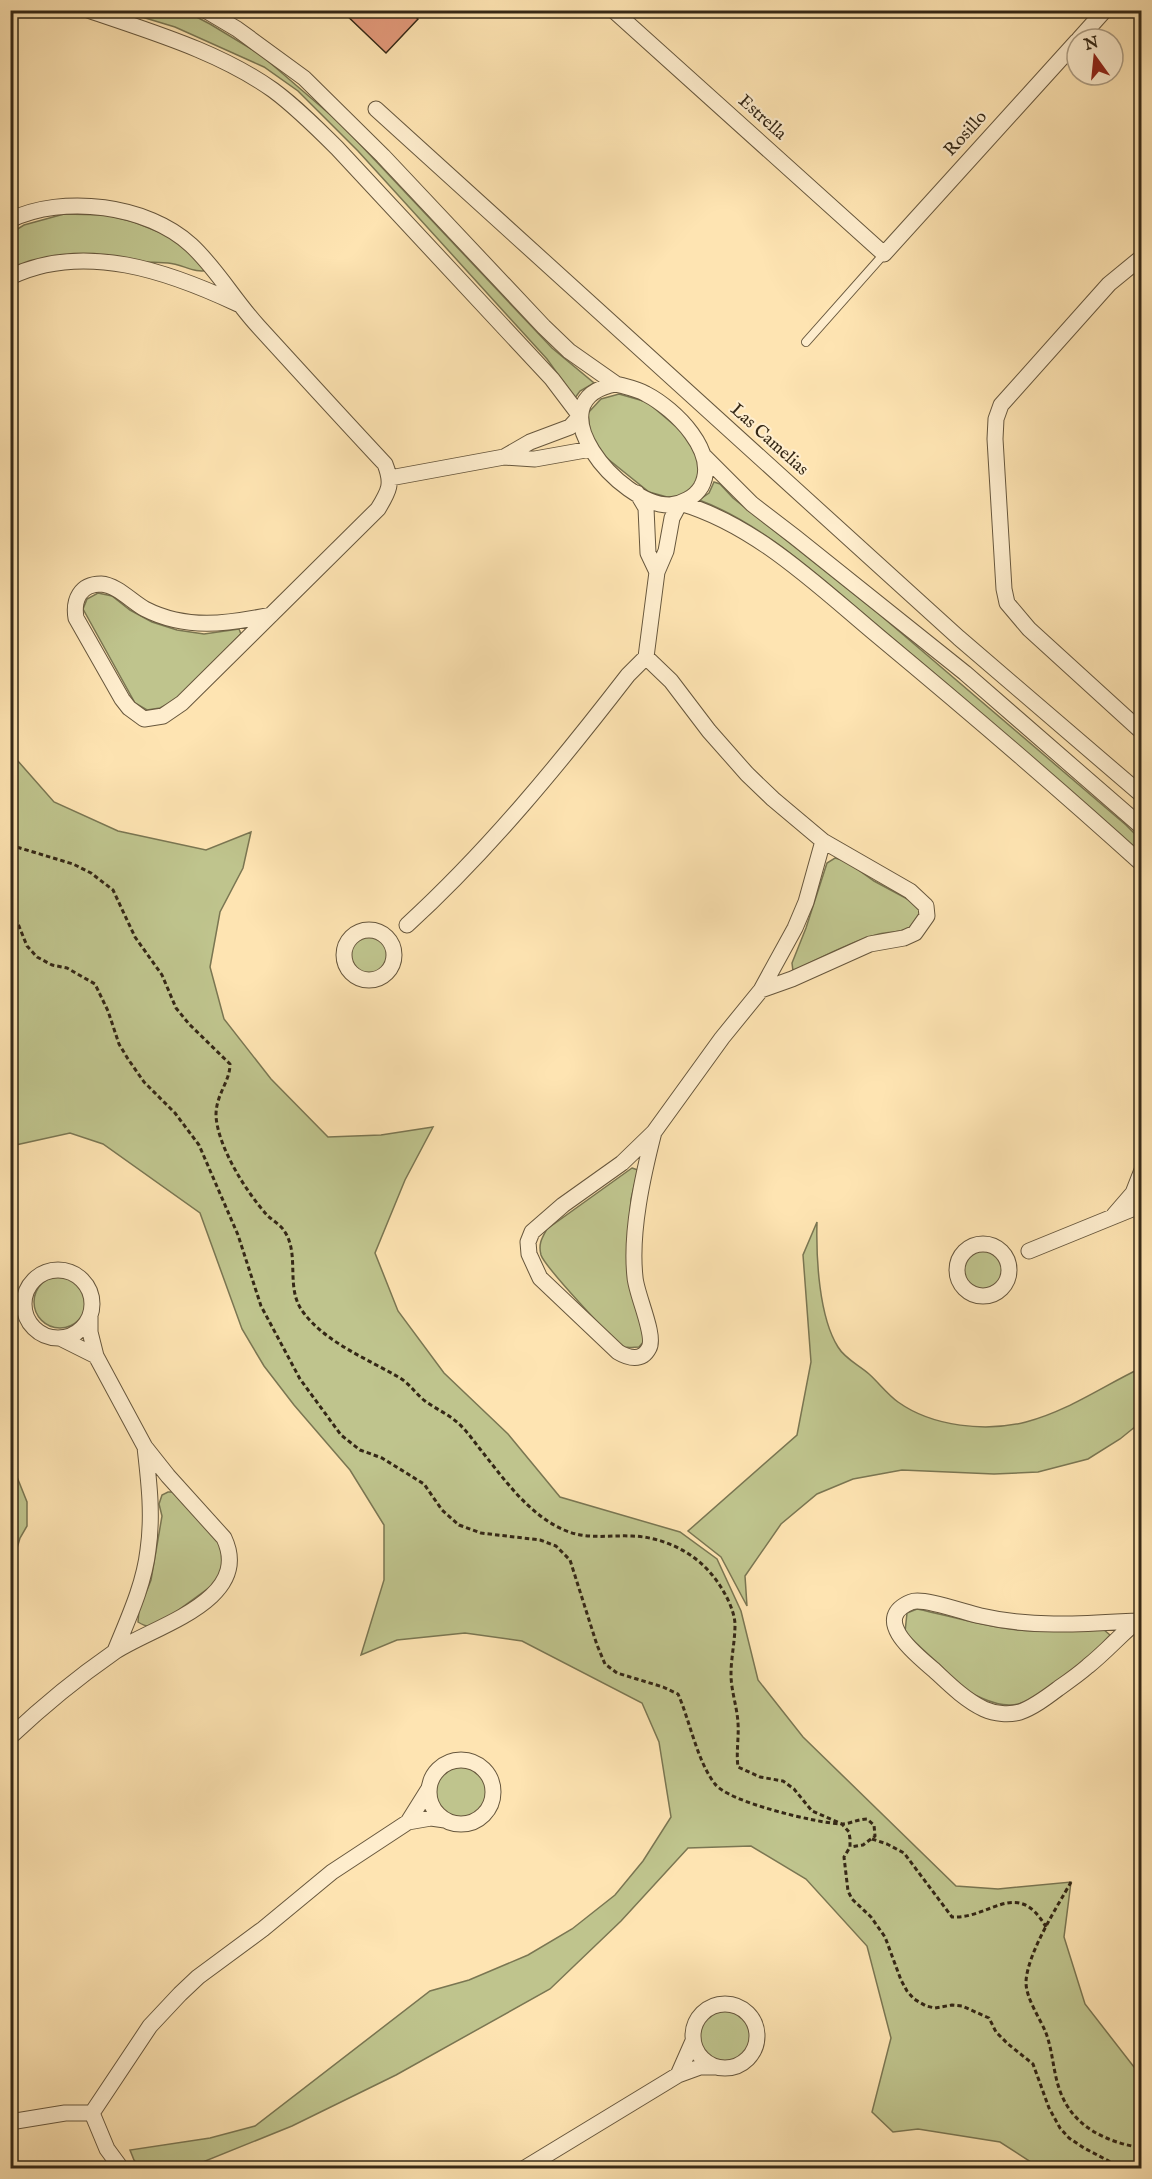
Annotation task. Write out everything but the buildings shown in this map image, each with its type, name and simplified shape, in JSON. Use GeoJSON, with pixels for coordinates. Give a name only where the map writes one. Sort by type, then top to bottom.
{"type":"FeatureCollection","features":[{"type":"Feature","properties":{"kind":"street"},"geometry":{"type":"LineString","coordinates":[[88,10],[158,34],[236,67],[272,90],[303,115],[337,148],[552,379],[580,416]]}},
{"type":"Feature","properties":{"kind":"street"},"geometry":{"type":"LineString","coordinates":[[205,10],[237,29],[304,78],[569,351],[616,384],[647,394],[665,406],[682,422],[698,443],[705,457],[707,470],[698,491],[680,503],[670,505],[659,503],[622,483],[606,468],[584,436],[580,427],[580,416],[584,405],[594,393],[605,386],[616,384]]}},
{"type":"Feature","properties":{"kind":"street","name":"Estrella"},"geometry":{"type":"LineString","coordinates":[[613,10],[884,254]]}},
{"type":"Feature","properties":{"kind":"street","name":"Rosillo"},"geometry":{"type":"LineString","coordinates":[[1090,27],[1105,10]]}},
{"type":"Feature","properties":{"kind":"street","name":"Rosillo"},"geometry":{"type":"LineString","coordinates":[[884,254],[1065,54]]}},
{"type":"Feature","properties":{"kind":"street","name":"Las Camelias"},"geometry":{"type":"LineString","coordinates":[[376,109],[959,638],[1142,795]]}},
{"type":"Feature","properties":{"kind":"street"},"geometry":{"type":"LineString","coordinates":[[10,220],[38,211],[67,207],[120,210],[169,228],[189,243],[211,265],[238,304],[384,464],[390,477],[388,492],[378,509],[271,615],[182,702],[163,716],[144,719],[129,708],[76,618],[74,607],[77,597],[83,590],[94,585],[105,584],[144,608],[181,622],[219,624],[271,615]]}},
{"type":"Feature","properties":{"kind":"street"},"geometry":{"type":"LineString","coordinates":[[1142,258],[1109,284],[1001,405],[996,419],[995,439],[1004,589],[1007,603],[1029,628],[1142,732]]}},
{"type":"Feature","properties":{"kind":"street"},"geometry":{"type":"LineString","coordinates":[[10,277],[31,268],[50,264],[102,261],[143,268],[202,287],[238,304]]}},
{"type":"Feature","properties":{"kind":"street"},"geometry":{"type":"LineString","coordinates":[[504,456],[530,442],[570,427],[580,416]]}},
{"type":"Feature","properties":{"kind":"street"},"geometry":{"type":"LineString","coordinates":[[390,477],[504,456],[535,459],[591,449]]}},
{"type":"Feature","properties":{"kind":"street"},"geometry":{"type":"LineString","coordinates":[[705,457],[752,504],[965,673],[1142,827]]}},
{"type":"Feature","properties":{"kind":"street"},"geometry":{"type":"LineString","coordinates":[[637,493],[646,508],[648,553],[657,572]]}},
{"type":"Feature","properties":{"kind":"street"},"geometry":{"type":"LineString","coordinates":[[407,926],[395,952],[394,961],[384,976],[376,980],[359,979],[346,967],[344,950],[347,942],[361,931],[397,930],[407,926],[438,897],[529,799],[628,675],[646,657],[657,572],[666,551],[672,518],[680,503]]}},
{"type":"Feature","properties":{"kind":"street"},"geometry":{"type":"LineString","coordinates":[[680,503],[704,510],[742,529],[776,553],[1020,754],[1142,864]]}},
{"type":"Feature","properties":{"kind":"street"},"geometry":{"type":"LineString","coordinates":[[646,657],[671,681],[709,731],[747,774],[823,841],[910,891],[926,906],[927,916],[915,933],[904,938],[870,944],[853,950],[792,979],[761,990]]}},
{"type":"Feature","properties":{"kind":"street"},"geometry":{"type":"LineString","coordinates":[[654,1132],[646,1162],[634,1234],[633,1263],[635,1282],[651,1337],[650,1347],[644,1355],[628,1358],[618,1352],[540,1278],[529,1254],[528,1242],[532,1232],[542,1221],[622,1163],[654,1132],[722,1038],[761,990],[795,928],[806,902],[823,841]]}},
{"type":"Feature","properties":{"kind":"street"},"geometry":{"type":"LineString","coordinates":[[378,931],[390,939],[395,952]]}},
{"type":"Feature","properties":{"kind":"street"},"geometry":{"type":"LineString","coordinates":[[1114,1215],[1133,1193],[1142,1170]]}},
{"type":"Feature","properties":{"kind":"street"},"geometry":{"type":"LineString","coordinates":[[1029,1251],[1009,1274],[1000,1290],[992,1294],[983,1296],[974,1294],[960,1283],[957,1266],[965,1250],[973,1245],[991,1245],[1010,1252],[1029,1251],[1086,1230],[1114,1215],[1142,1205]]}},
{"type":"Feature","properties":{"kind":"street"},"geometry":{"type":"LineString","coordinates":[[999,1249],[1007,1260],[1009,1274]]}},
{"type":"Feature","properties":{"kind":"street"},"geometry":{"type":"LineString","coordinates":[[10,1737],[115,1651],[159,1630],[210,1597],[229,1573],[230,1549],[224,1538],[145,1448],[96,1356],[90,1332],[93,1306],[86,1283],[78,1275],[67,1270],[55,1269],[38,1276],[27,1289],[23,1301],[24,1312],[29,1323],[38,1332],[48,1337],[60,1338],[96,1356]]}},
{"type":"Feature","properties":{"kind":"street"},"geometry":{"type":"LineString","coordinates":[[60,1338],[78,1332],[90,1317]]}},
{"type":"Feature","properties":{"kind":"street"},"geometry":{"type":"LineString","coordinates":[[115,1651],[142,1579],[148,1551],[151,1520],[145,1448]]}},
{"type":"Feature","properties":{"kind":"street"},"geometry":{"type":"LineString","coordinates":[[918,1600],[968,1613],[1022,1623],[1053,1625],[1139,1619],[1089,1666],[1050,1695],[1020,1712],[1008,1714],[986,1710],[962,1695],[906,1646],[897,1634],[895,1624],[896,1614],[902,1607],[918,1600]]}},
{"type":"Feature","properties":{"kind":"street"},"geometry":{"type":"LineString","coordinates":[[92,2113],[150,2026],[198,1977],[263,1929],[332,1872],[408,1822],[431,1818],[456,1824],[467,1824],[477,1820],[486,1813],[492,1803],[494,1792],[492,1782],[478,1764],[468,1760],[446,1763],[437,1770],[428,1791],[408,1822]]}},
{"type":"Feature","properties":{"kind":"street"},"geometry":{"type":"LineString","coordinates":[[428,1791],[433,1808],[445,1820]]}},
{"type":"Feature","properties":{"kind":"street"},"geometry":{"type":"LineString","coordinates":[[525,2169],[678,2075],[700,2067],[725,2069],[736,2067],[746,2061],[753,2053],[757,2042],[757,2031],[753,2020],[737,2006],[726,2004],[715,2006],[705,2011],[697,2019],[693,2030],[693,2041],[700,2057],[714,2067]]}},
{"type":"Feature","properties":{"kind":"street"},"geometry":{"type":"LineString","coordinates":[[678,2075],[693,2041]]}},
{"type":"Feature","properties":{"kind":"street"},"geometry":{"type":"LineString","coordinates":[[10,2122],[65,2113],[92,2113]]}},
{"type":"Feature","properties":{"kind":"street"},"geometry":{"type":"LineString","coordinates":[[92,2113],[107,2149],[121,2169]]}},
{"type":"Feature","properties":{"kind":"lane"},"geometry":{"type":"LineString","coordinates":[[806,342],[884,254]]}},
{"type":"Feature","properties":{"kind":"path"},"geometry":{"type":"LineString","coordinates":[[10,845],[74,864],[91,873],[113,890],[135,937],[162,975],[176,1008],[230,1064],[230,1070],[219,1093],[218,1128],[228,1155],[251,1193],[287,1236],[291,1250],[293,1290],[302,1312],[331,1338],[407,1383],[426,1402],[458,1422],[512,1489],[549,1522],[579,1535],[656,1539],[683,1551],[699,1562],[714,1577],[723,1592],[735,1623],[731,1675],[738,1722],[738,1767],[760,1777],[783,1781],[794,1789],[812,1811],[842,1824],[849,1832],[850,1847],[844,1857],[848,1891],[852,1899],[871,1917],[885,1937],[907,1991],[914,1999],[926,2006],[934,2008],[962,2006],[989,2018],[996,2032],[1033,2064],[1049,2108],[1060,2128],[1069,2138],[1084,2148],[1122,2169]]}},
{"type":"Feature","properties":{"kind":"path"},"geometry":{"type":"LineString","coordinates":[[10,904],[27,946],[37,957],[52,965],[67,968],[95,984],[108,1011],[119,1044],[128,1059],[144,1082],[175,1113],[199,1146],[238,1235],[261,1306],[300,1379],[341,1436],[360,1450],[382,1458],[424,1484],[442,1510],[459,1525],[481,1533],[540,1540],[556,1546],[570,1560],[605,1664],[617,1673],[678,1694],[706,1768],[716,1786],[738,1799],[790,1815],[842,1824],[867,1819],[876,1830],[872,1839],[863,1845],[850,1847]]}},
{"type":"Feature","properties":{"kind":"path"},"geometry":{"type":"LineString","coordinates":[[872,1839],[904,1853],[952,1917],[963,1917],[999,1904],[1027,1905],[1037,1913],[1046,1928]]}},
{"type":"Feature","properties":{"kind":"path"},"geometry":{"type":"LineString","coordinates":[[1071,1882],[1046,1928],[1028,1971],[1026,1983],[1046,2034],[1059,2090],[1065,2104],[1082,2124],[1098,2135],[1115,2142],[1142,2148]]}},
{"type":"Feature","properties":{"kind":"green space"},"geometry":{"type":"Polygon","coordinates":[[[122,11],[185,11],[261,55],[340,123],[552,348],[594,383],[580,391],[575,398],[547,359],[358,151],[298,91],[264,67],[175,27],[122,11]]]}},
{"type":"Feature","properties":{"kind":"green space"},"geometry":{"type":"Polygon","coordinates":[[[64,214],[107,215],[134,222],[164,234],[190,250],[209,270],[198,271],[168,263],[129,262],[11,272],[11,233],[24,225],[64,214]]]}},
{"type":"Feature","properties":{"kind":"green space"},"geometry":{"type":"Polygon","coordinates":[[[619,394],[647,402],[687,436],[699,454],[700,481],[682,496],[667,497],[649,492],[598,451],[590,431],[588,413],[601,399],[619,394]]]}},
{"type":"Feature","properties":{"kind":"green space"},"geometry":{"type":"Polygon","coordinates":[[[714,482],[720,484],[733,498],[879,614],[1126,825],[1141,840],[1141,854],[973,706],[789,552],[745,522],[699,500],[709,493],[714,482]]]}},
{"type":"Feature","properties":{"kind":"green space"},"geometry":{"type":"Polygon","coordinates":[[[98,593],[112,596],[130,610],[152,622],[177,630],[204,634],[239,629],[241,634],[178,699],[160,708],[147,710],[135,703],[83,609],[87,599],[98,593]]]}},
{"type":"Feature","properties":{"kind":"green space"},"geometry":{"type":"Polygon","coordinates":[[[10,752],[54,802],[118,831],[206,850],[251,832],[243,868],[220,912],[210,967],[224,1019],[271,1079],[328,1137],[381,1135],[433,1127],[405,1180],[375,1253],[398,1311],[444,1373],[508,1434],[560,1497],[680,1532],[717,1559],[741,1611],[758,1680],[803,1737],[956,1886],[998,1889],[1071,1882],[1064,1937],[1085,2004],[1141,2076],[1141,2168],[1040,2168],[1000,2142],[918,2129],[893,2132],[872,2112],[891,2038],[867,1946],[806,1879],[751,1846],[688,1848],[621,1921],[550,1989],[396,2075],[292,2126],[188,2168],[141,2168],[134,2160],[130,2150],[210,2138],[255,2126],[430,1991],[469,1980],[528,1955],[572,1929],[615,1895],[643,1861],[671,1817],[659,1742],[642,1703],[522,1641],[465,1633],[397,1640],[361,1655],[384,1580],[384,1525],[350,1470],[264,1366],[242,1329],[200,1213],[103,1144],[70,1133],[11,1146],[10,968],[13,942],[10,938],[10,752]]]}},
{"type":"Feature","properties":{"kind":"green space"},"geometry":{"type":"Polygon","coordinates":[[[835,858],[846,861],[874,881],[913,902],[919,910],[921,919],[908,929],[857,941],[793,971],[792,963],[827,863],[835,858]]]}},
{"type":"Feature","properties":{"kind":"green space"},"geometry":{"type":"Polygon","coordinates":[[[370,936],[384,941],[389,955],[384,969],[370,974],[356,969],[351,955],[356,941],[370,936]]]}},
{"type":"Feature","properties":{"kind":"green space"},"geometry":{"type":"Polygon","coordinates":[[[632,1168],[638,1170],[631,1199],[629,1233],[645,1340],[639,1347],[625,1347],[594,1319],[566,1287],[545,1262],[540,1248],[547,1229],[632,1168]]]}},
{"type":"Feature","properties":{"kind":"green space"},"geometry":{"type":"Polygon","coordinates":[[[817,1222],[820,1287],[832,1334],[844,1355],[869,1374],[898,1402],[927,1417],[943,1422],[977,1427],[1010,1425],[1056,1411],[1141,1368],[1141,1422],[1120,1439],[1088,1459],[1038,1472],[994,1474],[902,1470],[853,1479],[817,1494],[781,1524],[745,1576],[747,1606],[721,1557],[688,1531],[797,1435],[811,1362],[803,1255],[817,1222]]]}},
{"type":"Feature","properties":{"kind":"green space"},"geometry":{"type":"Polygon","coordinates":[[[983,1251],[997,1256],[1002,1270],[997,1284],[983,1289],[969,1284],[964,1270],[969,1256],[983,1251]]]}},
{"type":"Feature","properties":{"kind":"green space"},"geometry":{"type":"Polygon","coordinates":[[[60,1276],[70,1278],[78,1284],[84,1292],[86,1302],[84,1312],[78,1320],[70,1326],[60,1328],[50,1326],[42,1320],[36,1312],[34,1302],[36,1292],[42,1284],[50,1278],[60,1276]]]}},
{"type":"Feature","properties":{"kind":"green space"},"geometry":{"type":"Polygon","coordinates":[[[11,1462],[27,1502],[27,1526],[11,1564],[11,1462]]]}},
{"type":"Feature","properties":{"kind":"green space"},"geometry":{"type":"Polygon","coordinates":[[[175,1492],[223,1546],[221,1579],[162,1622],[147,1626],[138,1622],[139,1610],[151,1580],[162,1516],[159,1504],[162,1495],[175,1492]]]}},
{"type":"Feature","properties":{"kind":"green space"},"geometry":{"type":"Polygon","coordinates":[[[917,1609],[1006,1629],[1061,1631],[1103,1629],[1110,1635],[1091,1655],[1048,1689],[1020,1703],[1003,1705],[963,1688],[905,1632],[907,1613],[917,1609]]]}},
{"type":"Feature","properties":{"kind":"green space"},"geometry":{"type":"Polygon","coordinates":[[[461,1765],[471,1767],[479,1773],[485,1781],[487,1791],[485,1801],[479,1809],[471,1815],[461,1817],[451,1815],[443,1809],[437,1801],[435,1791],[437,1781],[443,1773],[451,1767],[461,1765]]]}},
{"type":"Feature","properties":{"kind":"green space"},"geometry":{"type":"Polygon","coordinates":[[[725,2009],[739,2013],[747,2021],[751,2035],[747,2049],[739,2057],[725,2061],[711,2057],[703,2049],[699,2035],[703,2021],[711,2013],[725,2009]]]}}]}
